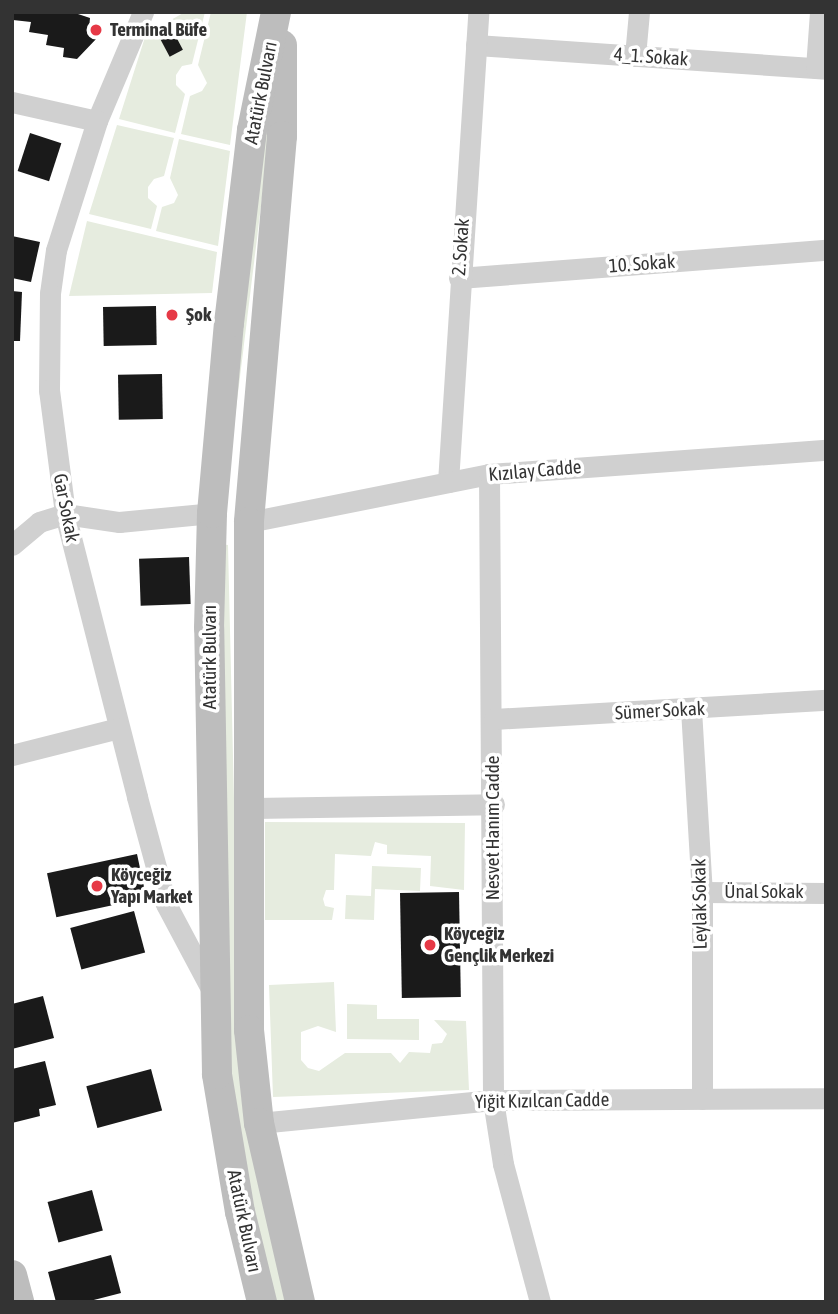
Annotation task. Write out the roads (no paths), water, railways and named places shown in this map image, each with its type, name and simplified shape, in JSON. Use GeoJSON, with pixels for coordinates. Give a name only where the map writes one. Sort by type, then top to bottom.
{"type":"FeatureCollection","features":[{"type":"Feature","properties":{"kind":"main road","name":"Atatürk Bulvarı"},"geometry":{"type":"LineString","coordinates":[[262,1302],[221,1106],[215,996],[209,628],[212,513],[252,130],[276,12]]}},
{"type":"Feature","properties":{"kind":"main road","name":"Atatürk Bulvarı"},"geometry":{"type":"LineString","coordinates":[[282,12],[282,136],[249,522],[249,1030],[259,1123],[300,1302]]}},
{"type":"Feature","properties":{"kind":"main road"},"geometry":{"type":"LineString","coordinates":[[12,1275],[19,1302]]}},
{"type":"Feature","properties":{"kind":"street","name":"Gar Sokak"},"geometry":{"type":"LineString","coordinates":[[144,12],[97,121],[63,223],[50,293],[49,390],[65,514],[166,904],[215,996]]}},
{"type":"Feature","properties":{"kind":"street","name":"2. Sokak"},"geometry":{"type":"LineString","coordinates":[[448,482],[478,12]]}},
{"type":"Feature","properties":{"kind":"street"},"geometry":{"type":"LineString","coordinates":[[635,56],[639,12]]}},
{"type":"Feature","properties":{"kind":"street"},"geometry":{"type":"LineString","coordinates":[[820,12],[821,68]]}},
{"type":"Feature","properties":{"kind":"street","name":"4_1. Sokak"},"geometry":{"type":"LineString","coordinates":[[476,45],[821,68]]}},
{"type":"Feature","properties":{"kind":"street"},"geometry":{"type":"LineString","coordinates":[[12,102],[97,121]]}},
{"type":"Feature","properties":{"kind":"street","name":"10. Sokak"},"geometry":{"type":"LineString","coordinates":[[459,278],[826,250]]}},
{"type":"Feature","properties":{"kind":"street","name":"Kızılay Cadde"},"geometry":{"type":"LineString","coordinates":[[249,522],[489,474],[826,450]]}},
{"type":"Feature","properties":{"kind":"street","name":"Nesvet Hanım Cadde"},"geometry":{"type":"LineString","coordinates":[[489,474],[494,719],[493,1100],[503,1164],[540,1302]]}},
{"type":"Feature","properties":{"kind":"street"},"geometry":{"type":"LineString","coordinates":[[12,545],[39,522],[65,514],[119,522],[212,513]]}},
{"type":"Feature","properties":{"kind":"street","name":"Sümer Sokak"},"geometry":{"type":"LineString","coordinates":[[494,719],[826,700]]}},
{"type":"Feature","properties":{"kind":"street","name":"Leylak Sokak"},"geometry":{"type":"LineString","coordinates":[[691,709],[702,892],[702,1099]]}},
{"type":"Feature","properties":{"kind":"street"},"geometry":{"type":"LineString","coordinates":[[12,755],[119,728]]}},
{"type":"Feature","properties":{"kind":"street"},"geometry":{"type":"LineString","coordinates":[[248,808],[494,804]]}},
{"type":"Feature","properties":{"kind":"street","name":"Ünal Sokak"},"geometry":{"type":"LineString","coordinates":[[702,892],[826,893]]}},
{"type":"Feature","properties":{"kind":"street","name":"Yiğit Kızılcan Cadde"},"geometry":{"type":"LineString","coordinates":[[259,1123],[493,1100],[826,1098]]}},
{"type":"Feature","properties":{"kind":"place","name":"Terminal Büfe"},"geometry":{"type":"Point","coordinates":[96,30]}},
{"type":"Feature","properties":{"kind":"place","name":"Şok"},"geometry":{"type":"Point","coordinates":[172,315]}},
{"type":"Feature","properties":{"kind":"place","name":"Köyceğiz Yapı Market"},"geometry":{"type":"Point","coordinates":[97,886]}},
{"type":"Feature","properties":{"kind":"place","name":"Köyceğiz Gençlik Merkezi"},"geometry":{"type":"Point","coordinates":[430,945]}}]}
